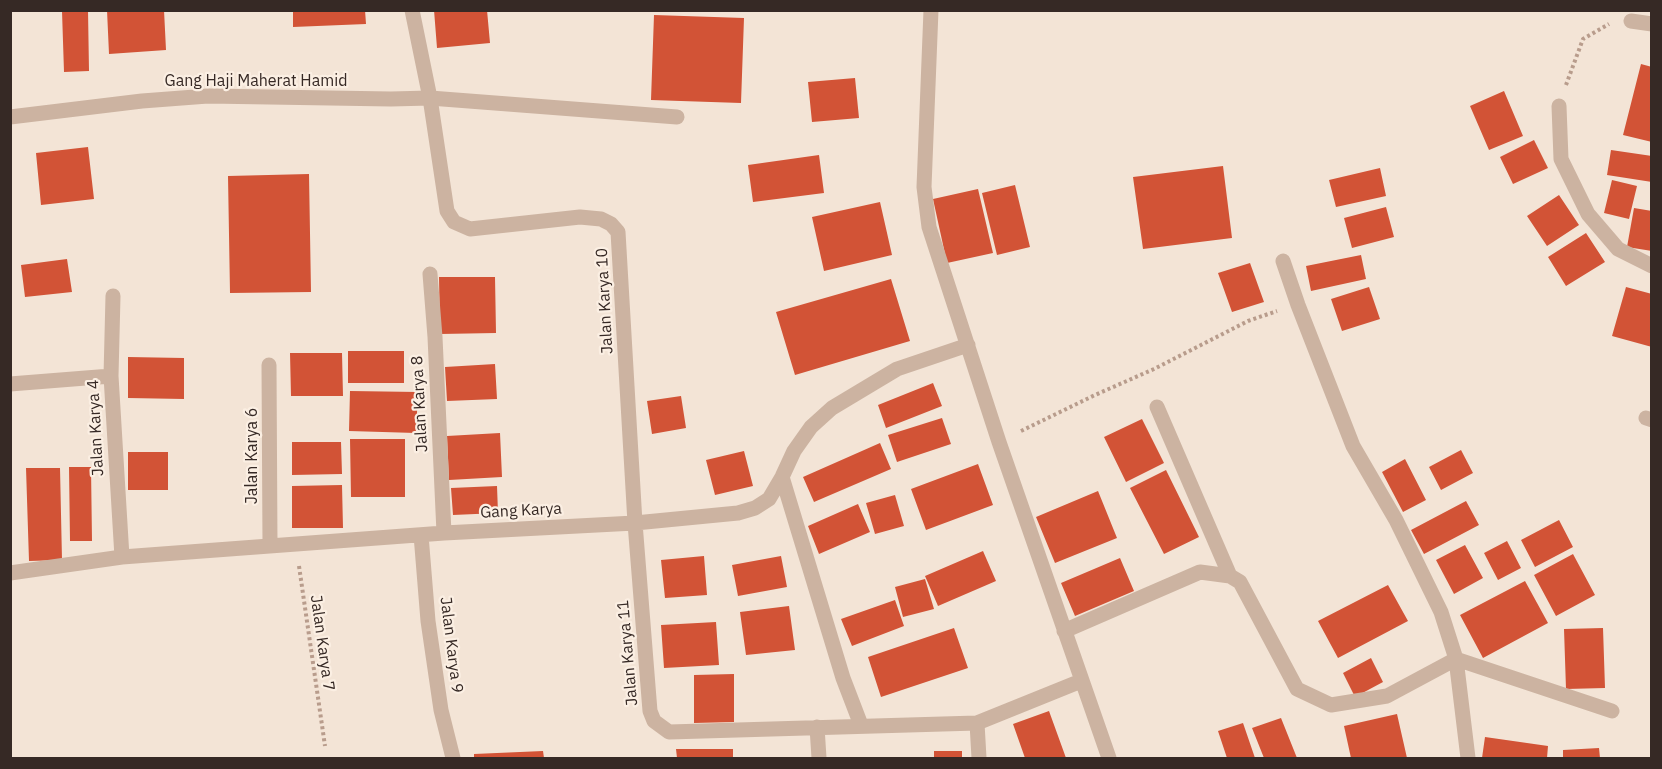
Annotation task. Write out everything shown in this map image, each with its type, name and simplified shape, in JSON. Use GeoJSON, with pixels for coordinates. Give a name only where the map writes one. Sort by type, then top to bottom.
{"type":"FeatureCollection","features":[{"type":"Feature","properties":{"kind":"street","name":"Jalan Karya 10"},"geometry":{"type":"LineString","coordinates":[[412,10],[430,98],[447,211],[454,222],[470,229],[580,217],[601,219],[611,224],[618,232],[635,523]]}},
{"type":"Feature","properties":{"kind":"street"},"geometry":{"type":"LineString","coordinates":[[931,10],[924,187],[929,227],[999,442],[1109,759]]}},
{"type":"Feature","properties":{"kind":"street"},"geometry":{"type":"LineString","coordinates":[[1630,21],[1652,24]]}},
{"type":"Feature","properties":{"kind":"street","name":"Gang Haji Maherat Hamid"},"geometry":{"type":"LineString","coordinates":[[10,117],[142,101],[208,96],[430,98],[677,117]]}},
{"type":"Feature","properties":{"kind":"street"},"geometry":{"type":"LineString","coordinates":[[1558,106],[1561,159],[1588,214],[1618,249],[1652,266]]}},
{"type":"Feature","properties":{"kind":"street"},"geometry":{"type":"LineString","coordinates":[[1283,261],[1298,306],[1353,446],[1396,520],[1436,601],[1456,659],[1468,759]]}},
{"type":"Feature","properties":{"kind":"street","name":"Jalan Karya 8"},"geometry":{"type":"LineString","coordinates":[[430,274],[444,533]]}},
{"type":"Feature","properties":{"kind":"street","name":"Jalan Karya 4"},"geometry":{"type":"LineString","coordinates":[[113,296],[111,376],[122,557]]}},
{"type":"Feature","properties":{"kind":"street","name":"Gang Karya"},"geometry":{"type":"LineString","coordinates":[[10,573],[122,557],[444,533],[635,523],[738,513],[755,508],[769,499],[794,451],[811,427],[832,408],[897,369],[968,345]]}},
{"type":"Feature","properties":{"kind":"street","name":"Jalan Karya 6"},"geometry":{"type":"LineString","coordinates":[[269,365],[270,546]]}},
{"type":"Feature","properties":{"kind":"street"},"geometry":{"type":"LineString","coordinates":[[10,384],[111,376]]}},
{"type":"Feature","properties":{"kind":"street"},"geometry":{"type":"LineString","coordinates":[[1157,407],[1230,576]]}},
{"type":"Feature","properties":{"kind":"street"},"geometry":{"type":"LineString","coordinates":[[782,477],[843,678],[861,725]]}},
{"type":"Feature","properties":{"kind":"street","name":"Jalan Karya 11"},"geometry":{"type":"LineString","coordinates":[[635,523],[650,711],[654,721],[669,732],[977,723]]}},
{"type":"Feature","properties":{"kind":"street","name":"Jalan Karya 9"},"geometry":{"type":"LineString","coordinates":[[421,535],[428,621],[441,710],[453,759]]}},
{"type":"Feature","properties":{"kind":"street"},"geometry":{"type":"LineString","coordinates":[[1064,631],[1200,572],[1230,576],[1240,582],[1297,689],[1331,705],[1387,696],[1456,659],[1612,711]]}},
{"type":"Feature","properties":{"kind":"street"},"geometry":{"type":"LineString","coordinates":[[980,759],[977,723],[1081,681]]}},
{"type":"Feature","properties":{"kind":"street"},"geometry":{"type":"LineString","coordinates":[[817,727],[819,759]]}},
{"type":"Feature","properties":{"kind":"path"},"geometry":{"type":"LineString","coordinates":[[1558,106],[1583,39],[1607,25],[1630,21]]}},
{"type":"Feature","properties":{"kind":"path"},"geometry":{"type":"LineString","coordinates":[[999,442],[1154,369],[1248,321],[1267,313],[1298,306]]}},
{"type":"Feature","properties":{"kind":"path","name":"Jalan Karya 7"},"geometry":{"type":"LineString","coordinates":[[296,544],[325,746]]}},
{"type":"Feature","properties":{"kind":"building"},"geometry":{"type":"Polygon","coordinates":[[[88,10],[89,71],[64,72],[62,11],[88,10]]]}},
{"type":"Feature","properties":{"kind":"building"},"geometry":{"type":"Polygon","coordinates":[[[107,10],[164,10],[166,50],[109,54],[107,10]]]}},
{"type":"Feature","properties":{"kind":"building"},"geometry":{"type":"Polygon","coordinates":[[[293,10],[365,10],[366,24],[293,27],[293,10]]]}},
{"type":"Feature","properties":{"kind":"building"},"geometry":{"type":"Polygon","coordinates":[[[434,10],[487,10],[490,43],[437,48],[434,10]]]}},
{"type":"Feature","properties":{"kind":"building"},"geometry":{"type":"Polygon","coordinates":[[[654,15],[744,18],[741,103],[651,100],[654,15]]]}},
{"type":"Feature","properties":{"kind":"building"},"geometry":{"type":"Polygon","coordinates":[[[1641,64],[1652,67],[1652,142],[1623,135],[1641,64]]]}},
{"type":"Feature","properties":{"kind":"building"},"geometry":{"type":"Polygon","coordinates":[[[855,78],[859,118],[812,122],[808,82],[855,78]]]}},
{"type":"Feature","properties":{"kind":"building"},"geometry":{"type":"Polygon","coordinates":[[[1504,91],[1523,136],[1489,150],[1470,106],[1504,91]]]}},
{"type":"Feature","properties":{"kind":"building"},"geometry":{"type":"Polygon","coordinates":[[[1534,140],[1548,168],[1513,184],[1500,157],[1534,140]]]}},
{"type":"Feature","properties":{"kind":"building"},"geometry":{"type":"Polygon","coordinates":[[[88,147],[94,199],[41,205],[36,153],[88,147]]]}},
{"type":"Feature","properties":{"kind":"building"},"geometry":{"type":"Polygon","coordinates":[[[1611,150],[1652,156],[1652,182],[1607,175],[1611,150]]]}},
{"type":"Feature","properties":{"kind":"building"},"geometry":{"type":"Polygon","coordinates":[[[819,155],[824,193],[753,202],[748,165],[819,155]]]}},
{"type":"Feature","properties":{"kind":"building"},"geometry":{"type":"Polygon","coordinates":[[[1223,166],[1232,238],[1143,249],[1133,177],[1223,166]]]}},
{"type":"Feature","properties":{"kind":"building"},"geometry":{"type":"Polygon","coordinates":[[[1380,168],[1386,196],[1336,207],[1329,180],[1380,168]]]}},
{"type":"Feature","properties":{"kind":"building"},"geometry":{"type":"Polygon","coordinates":[[[309,174],[311,292],[230,293],[228,176],[309,174]]]}},
{"type":"Feature","properties":{"kind":"building"},"geometry":{"type":"Polygon","coordinates":[[[1612,180],[1637,186],[1629,219],[1604,213],[1612,180]]]}},
{"type":"Feature","properties":{"kind":"building"},"geometry":{"type":"Polygon","coordinates":[[[1015,185],[1030,247],[997,255],[982,193],[1015,185]]]}},
{"type":"Feature","properties":{"kind":"building"},"geometry":{"type":"Polygon","coordinates":[[[978,189],[993,253],[947,263],[933,199],[978,189]]]}},
{"type":"Feature","properties":{"kind":"building"},"geometry":{"type":"Polygon","coordinates":[[[1559,195],[1579,225],[1547,246],[1527,216],[1559,195]]]}},
{"type":"Feature","properties":{"kind":"building"},"geometry":{"type":"Polygon","coordinates":[[[880,202],[892,255],[824,271],[812,217],[880,202]]]}},
{"type":"Feature","properties":{"kind":"building"},"geometry":{"type":"Polygon","coordinates":[[[1386,207],[1394,237],[1352,248],[1344,218],[1386,207]]]}},
{"type":"Feature","properties":{"kind":"building"},"geometry":{"type":"Polygon","coordinates":[[[1634,208],[1652,211],[1652,251],[1627,247],[1634,208]]]}},
{"type":"Feature","properties":{"kind":"building"},"geometry":{"type":"Polygon","coordinates":[[[1586,233],[1605,262],[1566,286],[1548,257],[1586,233]]]}},
{"type":"Feature","properties":{"kind":"building"},"geometry":{"type":"Polygon","coordinates":[[[1361,255],[1366,279],[1311,291],[1306,266],[1361,255]]]}},
{"type":"Feature","properties":{"kind":"building"},"geometry":{"type":"Polygon","coordinates":[[[67,259],[72,292],[25,297],[21,265],[67,259]]]}},
{"type":"Feature","properties":{"kind":"building"},"geometry":{"type":"Polygon","coordinates":[[[1250,263],[1264,302],[1232,312],[1218,273],[1250,263]]]}},
{"type":"Feature","properties":{"kind":"building"},"geometry":{"type":"Polygon","coordinates":[[[439,277],[495,277],[496,333],[440,334],[439,277]]]}},
{"type":"Feature","properties":{"kind":"building"},"geometry":{"type":"Polygon","coordinates":[[[891,279],[910,341],[795,375],[776,312],[891,279]]]}},
{"type":"Feature","properties":{"kind":"building"},"geometry":{"type":"Polygon","coordinates":[[[1369,287],[1380,319],[1342,331],[1331,299],[1369,287]]]}},
{"type":"Feature","properties":{"kind":"building"},"geometry":{"type":"Polygon","coordinates":[[[1626,287],[1652,294],[1652,347],[1612,336],[1626,287]]]}},
{"type":"Feature","properties":{"kind":"building"},"geometry":{"type":"Polygon","coordinates":[[[348,351],[404,351],[404,383],[348,383],[348,351]]]}},
{"type":"Feature","properties":{"kind":"building"},"geometry":{"type":"Polygon","coordinates":[[[290,353],[342,353],[343,396],[291,396],[290,353]]]}},
{"type":"Feature","properties":{"kind":"building"},"geometry":{"type":"Polygon","coordinates":[[[128,357],[184,358],[184,399],[128,398],[128,357]]]}},
{"type":"Feature","properties":{"kind":"building"},"geometry":{"type":"Polygon","coordinates":[[[495,364],[497,399],[447,401],[445,367],[495,364]]]}},
{"type":"Feature","properties":{"kind":"building"},"geometry":{"type":"Polygon","coordinates":[[[933,383],[942,406],[886,428],[878,405],[933,383]]]}},
{"type":"Feature","properties":{"kind":"building"},"geometry":{"type":"Polygon","coordinates":[[[350,391],[418,392],[416,433],[349,431],[350,391]]]}},
{"type":"Feature","properties":{"kind":"building"},"geometry":{"type":"Polygon","coordinates":[[[681,396],[686,428],[652,434],[647,401],[681,396]]]}},
{"type":"Feature","properties":{"kind":"building"},"geometry":{"type":"Polygon","coordinates":[[[942,418],[951,444],[897,462],[888,435],[942,418]]]}},
{"type":"Feature","properties":{"kind":"building"},"geometry":{"type":"Polygon","coordinates":[[[1142,419],[1164,463],[1126,482],[1104,437],[1142,419]]]}},
{"type":"Feature","properties":{"kind":"building"},"geometry":{"type":"Polygon","coordinates":[[[500,433],[502,477],[449,480],[447,436],[500,433]]]}},
{"type":"Feature","properties":{"kind":"building"},"geometry":{"type":"Polygon","coordinates":[[[350,439],[405,439],[405,497],[351,497],[350,439]]]}},
{"type":"Feature","properties":{"kind":"building"},"geometry":{"type":"Polygon","coordinates":[[[292,442],[341,442],[342,474],[292,475],[292,442]]]}},
{"type":"Feature","properties":{"kind":"building"},"geometry":{"type":"Polygon","coordinates":[[[880,443],[891,469],[814,502],[803,477],[880,443]]]}},
{"type":"Feature","properties":{"kind":"building"},"geometry":{"type":"Polygon","coordinates":[[[1461,450],[1473,473],[1441,490],[1429,467],[1461,450]]]}},
{"type":"Feature","properties":{"kind":"building"},"geometry":{"type":"Polygon","coordinates":[[[744,451],[753,486],[715,495],[706,460],[744,451]]]}},
{"type":"Feature","properties":{"kind":"building"},"geometry":{"type":"Polygon","coordinates":[[[128,452],[168,452],[168,490],[128,490],[128,452]]]}},
{"type":"Feature","properties":{"kind":"building"},"geometry":{"type":"Polygon","coordinates":[[[1405,459],[1426,500],[1403,512],[1382,472],[1405,459]]]}},
{"type":"Feature","properties":{"kind":"building"},"geometry":{"type":"Polygon","coordinates":[[[978,464],[993,505],[926,530],[911,489],[978,464]]]}},
{"type":"Feature","properties":{"kind":"building"},"geometry":{"type":"Polygon","coordinates":[[[69,467],[91,467],[92,541],[70,541],[69,467]]]}},
{"type":"Feature","properties":{"kind":"building"},"geometry":{"type":"Polygon","coordinates":[[[26,468],[60,468],[62,560],[29,561],[26,468]]]}},
{"type":"Feature","properties":{"kind":"building"},"geometry":{"type":"Polygon","coordinates":[[[1166,470],[1199,537],[1164,554],[1130,488],[1166,470]]]}},
{"type":"Feature","properties":{"kind":"building"},"geometry":{"type":"Polygon","coordinates":[[[342,485],[343,528],[292,528],[292,486],[342,485]]]}},
{"type":"Feature","properties":{"kind":"building"},"geometry":{"type":"Polygon","coordinates":[[[497,486],[498,513],[453,515],[451,488],[497,486]]]}},
{"type":"Feature","properties":{"kind":"building"},"geometry":{"type":"Polygon","coordinates":[[[1098,491],[1117,538],[1055,563],[1036,517],[1098,491]]]}},
{"type":"Feature","properties":{"kind":"building"},"geometry":{"type":"Polygon","coordinates":[[[895,495],[904,526],[875,534],[866,503],[895,495]]]}},
{"type":"Feature","properties":{"kind":"building"},"geometry":{"type":"Polygon","coordinates":[[[1466,501],[1479,525],[1424,554],[1411,530],[1466,501]]]}},
{"type":"Feature","properties":{"kind":"building"},"geometry":{"type":"Polygon","coordinates":[[[858,504],[870,532],[819,554],[808,526],[858,504]]]}},
{"type":"Feature","properties":{"kind":"building"},"geometry":{"type":"Polygon","coordinates":[[[1559,520],[1573,547],[1535,567],[1521,540],[1559,520]]]}},
{"type":"Feature","properties":{"kind":"building"},"geometry":{"type":"Polygon","coordinates":[[[1507,541],[1521,568],[1498,580],[1484,553],[1507,541]]]}},
{"type":"Feature","properties":{"kind":"building"},"geometry":{"type":"Polygon","coordinates":[[[1465,545],[1483,578],[1454,594],[1436,560],[1465,545]]]}},
{"type":"Feature","properties":{"kind":"building"},"geometry":{"type":"Polygon","coordinates":[[[983,551],[996,581],[938,606],[925,576],[983,551]]]}},
{"type":"Feature","properties":{"kind":"building"},"geometry":{"type":"Polygon","coordinates":[[[1573,554],[1595,595],[1556,616],[1534,575],[1573,554]]]}},
{"type":"Feature","properties":{"kind":"building"},"geometry":{"type":"Polygon","coordinates":[[[704,556],[707,595],[665,598],[661,560],[704,556]]]}},
{"type":"Feature","properties":{"kind":"building"},"geometry":{"type":"Polygon","coordinates":[[[781,556],[787,587],[738,596],[732,565],[781,556]]]}},
{"type":"Feature","properties":{"kind":"building"},"geometry":{"type":"Polygon","coordinates":[[[1120,558],[1134,591],[1075,616],[1061,583],[1120,558]]]}},
{"type":"Feature","properties":{"kind":"building"},"geometry":{"type":"Polygon","coordinates":[[[925,579],[934,609],[903,617],[895,587],[925,579]]]}},
{"type":"Feature","properties":{"kind":"building"},"geometry":{"type":"Polygon","coordinates":[[[1525,581],[1548,623],[1483,658],[1460,615],[1525,581]]]}},
{"type":"Feature","properties":{"kind":"building"},"geometry":{"type":"Polygon","coordinates":[[[1388,585],[1408,621],[1338,658],[1318,621],[1388,585]]]}},
{"type":"Feature","properties":{"kind":"building"},"geometry":{"type":"Polygon","coordinates":[[[895,600],[904,626],[852,646],[841,619],[895,600]]]}},
{"type":"Feature","properties":{"kind":"building"},"geometry":{"type":"Polygon","coordinates":[[[789,606],[795,650],[746,655],[740,612],[789,606]]]}},
{"type":"Feature","properties":{"kind":"building"},"geometry":{"type":"Polygon","coordinates":[[[716,622],[719,665],[664,668],[661,625],[716,622]]]}},
{"type":"Feature","properties":{"kind":"building"},"geometry":{"type":"Polygon","coordinates":[[[954,628],[968,668],[881,697],[868,657],[954,628]]]}},
{"type":"Feature","properties":{"kind":"building"},"geometry":{"type":"Polygon","coordinates":[[[1603,628],[1605,688],[1566,689],[1564,629],[1603,628]]]}},
{"type":"Feature","properties":{"kind":"building"},"geometry":{"type":"Polygon","coordinates":[[[1371,658],[1383,682],[1355,697],[1343,673],[1371,658]]]}},
{"type":"Feature","properties":{"kind":"building"},"geometry":{"type":"Polygon","coordinates":[[[734,674],[734,722],[694,723],[694,675],[734,674]]]}},
{"type":"Feature","properties":{"kind":"building"},"geometry":{"type":"Polygon","coordinates":[[[1049,711],[1066,758],[1025,758],[1013,724],[1049,711]]]}},
{"type":"Feature","properties":{"kind":"building"},"geometry":{"type":"Polygon","coordinates":[[[1397,714],[1407,758],[1351,758],[1344,726],[1397,714]]]}},
{"type":"Feature","properties":{"kind":"building"},"geometry":{"type":"Polygon","coordinates":[[[1281,718],[1297,758],[1264,758],[1252,728],[1281,718]]]}},
{"type":"Feature","properties":{"kind":"building"},"geometry":{"type":"Polygon","coordinates":[[[1243,723],[1255,758],[1227,758],[1218,731],[1243,723]]]}},
{"type":"Feature","properties":{"kind":"building"},"geometry":{"type":"Polygon","coordinates":[[[1485,737],[1548,746],[1547,758],[1482,758],[1485,737]]]}},
{"type":"Feature","properties":{"kind":"building"},"geometry":{"type":"Polygon","coordinates":[[[1599,748],[1600,758],[1563,758],[1563,750],[1599,748]]]}},
{"type":"Feature","properties":{"kind":"building"},"geometry":{"type":"Polygon","coordinates":[[[676,749],[733,749],[733,758],[677,758],[676,749]]]}},
{"type":"Feature","properties":{"kind":"building"},"geometry":{"type":"Polygon","coordinates":[[[543,751],[544,758],[474,758],[474,754],[543,751]]]}},
{"type":"Feature","properties":{"kind":"building"},"geometry":{"type":"Polygon","coordinates":[[[934,751],[962,751],[962,758],[934,758],[934,751]]]}}]}
